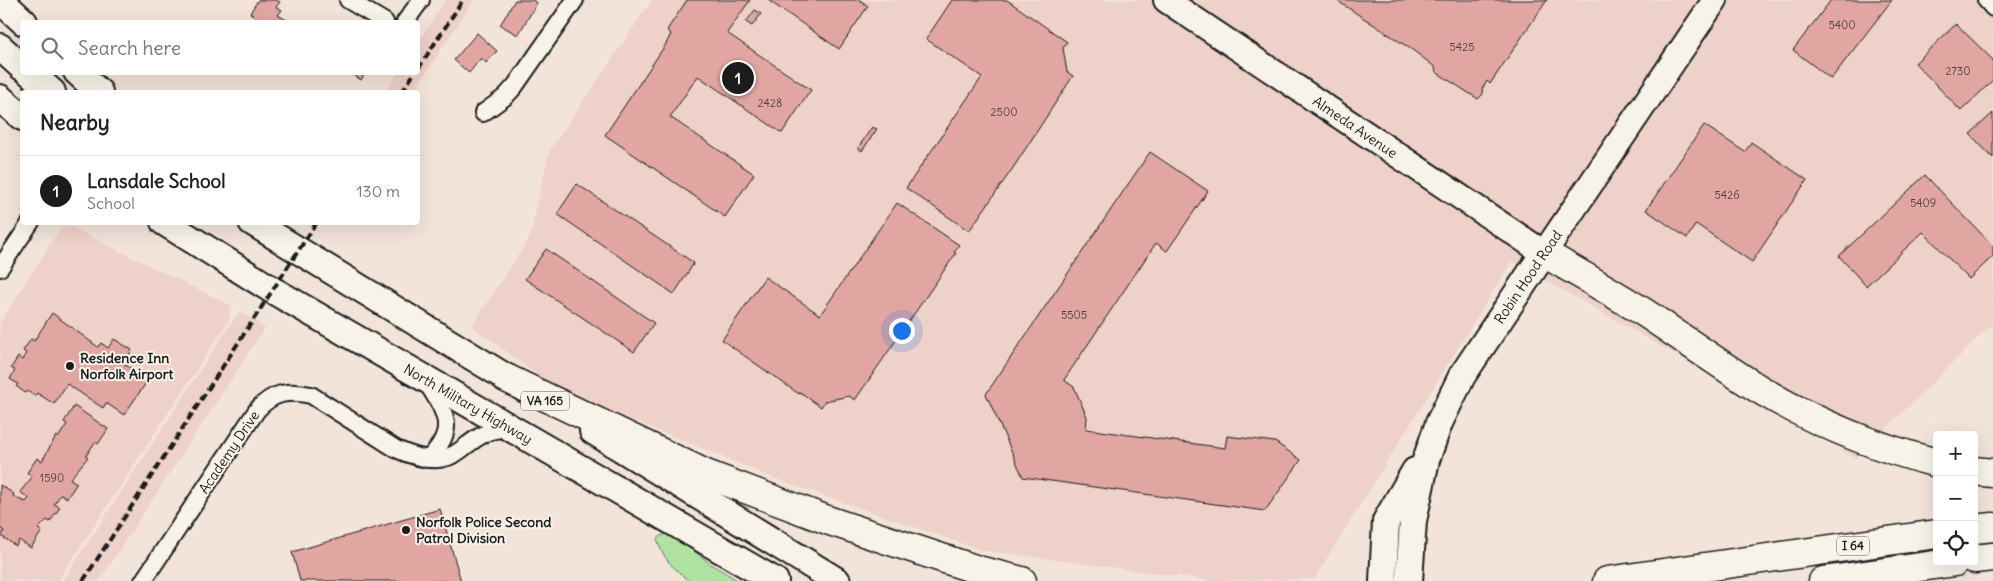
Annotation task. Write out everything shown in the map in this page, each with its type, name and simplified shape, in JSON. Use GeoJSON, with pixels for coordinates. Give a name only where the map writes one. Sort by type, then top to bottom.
{"type":"FeatureCollection","features":[{"type":"Feature","properties":{"kind":"highway"},"geometry":{"type":"LineString","coordinates":[[1544,254],[1643,312],[1759,389],[1803,413],[1848,434],[1905,455],[1933,462]]}},
{"type":"Feature","properties":{"kind":"highway"},"geometry":{"type":"LineString","coordinates":[[506,378],[706,474],[830,521],[978,570],[1022,581]]}},
{"type":"Feature","properties":{"kind":"highway"},"geometry":{"type":"LineString","coordinates":[[1978,471],[1993,473]]}},
{"type":"Feature","properties":{"kind":"highway"},"geometry":{"type":"LineString","coordinates":[[1978,529],[1993,527]]}},
{"type":"Feature","properties":{"kind":"highway","name":"I 64"},"geometry":{"type":"LineString","coordinates":[[1607,581],[1933,535]]}},
{"type":"Feature","properties":{"kind":"highway"},"geometry":{"type":"LineString","coordinates":[[1978,559],[1993,557]]}},
{"type":"Feature","properties":{"kind":"highway"},"geometry":{"type":"LineString","coordinates":[[1823,581],[1933,565]]}},
{"type":"Feature","properties":{"kind":"main road"},"geometry":{"type":"LineString","coordinates":[[0,0],[22,20]]}},
{"type":"Feature","properties":{"kind":"main road"},"geometry":{"type":"LineString","coordinates":[[0,46],[20,65]]}},
{"type":"Feature","properties":{"kind":"main road"},"geometry":{"type":"LineString","coordinates":[[32,75],[50,90]]}},
{"type":"Feature","properties":{"kind":"main road"},"geometry":{"type":"LineString","coordinates":[[80,75],[97,90]]}},
{"type":"Feature","properties":{"kind":"main road"},"geometry":{"type":"LineString","coordinates":[[0,98],[20,116]]}},
{"type":"Feature","properties":{"kind":"main road","name":"North Military Highway"},"geometry":{"type":"LineString","coordinates":[[169,225],[274,291],[775,581]]}},
{"type":"Feature","properties":{"kind":"main road","name":"VA 165"},"geometry":{"type":"LineString","coordinates":[[257,225],[837,581]]}},
{"type":"Feature","properties":{"kind":"main road","name":"Robin Hood Road"},"geometry":{"type":"LineString","coordinates":[[1409,581],[1412,521],[1430,446],[1450,396],[1544,254]]}},
{"type":"Feature","properties":{"kind":"main road"},"geometry":{"type":"LineString","coordinates":[[1383,581],[1386,520],[1430,446]]}},
{"type":"Feature","properties":{"kind":"street"},"geometry":{"type":"LineString","coordinates":[[348,0],[382,20]]}},
{"type":"Feature","properties":{"kind":"street"},"geometry":{"type":"LineString","coordinates":[[406,20],[420,0]]}},
{"type":"Feature","properties":{"kind":"street"},"geometry":{"type":"LineString","coordinates":[[483,113],[505,97],[515,86],[575,0]]}},
{"type":"Feature","properties":{"kind":"street","name":"Almeda Avenue"},"geometry":{"type":"LineString","coordinates":[[1166,0],[1544,254]]}},
{"type":"Feature","properties":{"kind":"street","name":"Robin Hood Road"},"geometry":{"type":"LineString","coordinates":[[1544,254],[1715,0]]}},
{"type":"Feature","properties":{"kind":"street"},"geometry":{"type":"LineString","coordinates":[[1986,0],[1993,8]]}},
{"type":"Feature","properties":{"kind":"street"},"geometry":{"type":"LineString","coordinates":[[0,268],[29,225]]}},
{"type":"Feature","properties":{"kind":"street"},"geometry":{"type":"LineString","coordinates":[[425,379],[447,424],[441,446],[428,459]]}},
{"type":"Feature","properties":{"kind":"street","name":"Academy Drive"},"geometry":{"type":"LineString","coordinates":[[144,581],[258,410],[274,396],[296,392],[311,395],[396,449],[411,456],[428,459],[445,460],[457,455],[488,432],[510,428]]}},
{"type":"Feature","properties":{"kind":"shaded area"},"geometry":{"type":"Polygon","coordinates":[[[445,0],[474,0],[414,90],[386,90],[397,75],[420,75],[420,40],[445,0]]]}},
{"type":"Feature","properties":{"kind":"shaded area"},"geometry":{"type":"Polygon","coordinates":[[[652,0],[1993,0],[1993,323],[1856,458],[1512,261],[1314,579],[1215,581],[981,550],[776,479],[555,388],[472,326],[530,237],[549,152],[652,0]]]}},
{"type":"Feature","properties":{"kind":"shaded area"},"geometry":{"type":"Polygon","coordinates":[[[68,226],[230,305],[229,320],[58,581],[0,581],[0,323],[58,232],[68,226]]]}},
{"type":"Feature","properties":{"kind":"shaded area"},"geometry":{"type":"Polygon","coordinates":[[[239,311],[265,328],[99,581],[63,581],[239,311]]]}},
{"type":"Feature","properties":{"kind":"green space"},"geometry":{"type":"Polygon","coordinates":[[[665,534],[676,537],[712,565],[739,581],[689,581],[662,552],[657,538],[665,534]]]}},
{"type":"Feature","properties":{"kind":"building"},"geometry":{"type":"Polygon","coordinates":[[[258,0],[276,0],[280,2],[276,7],[282,10],[278,15],[287,20],[259,20],[250,13],[258,0]]]}},
{"type":"Feature","properties":{"kind":"building"},"geometry":{"type":"Polygon","coordinates":[[[515,0],[532,0],[537,3],[518,35],[500,25],[515,0]]]}},
{"type":"Feature","properties":{"kind":"building"},"geometry":{"type":"Polygon","coordinates":[[[687,0],[750,0],[727,33],[811,90],[782,133],[698,76],[670,117],[754,174],[725,217],[605,135],[666,44],[671,34],[667,30],[687,0]]]}},
{"type":"Feature","properties":{"kind":"building"},"geometry":{"type":"Polygon","coordinates":[[[768,0],[860,0],[868,6],[839,49],[768,0]]]}},
{"type":"Feature","properties":{"kind":"building"},"geometry":{"type":"Polygon","coordinates":[[[952,0],[1007,0],[1067,42],[1063,48],[1067,72],[1073,76],[969,231],[906,188],[982,77],[926,39],[952,0]]]}},
{"type":"Feature","properties":{"kind":"building"},"geometry":{"type":"Polygon","coordinates":[[[1336,0],[1547,0],[1490,84],[1487,81],[1482,89],[1483,94],[1478,99],[1436,72],[1435,67],[1414,51],[1336,0]]]}},
{"type":"Feature","properties":{"kind":"building"},"geometry":{"type":"Polygon","coordinates":[[[1831,0],[1892,0],[1831,79],[1793,50],[1831,0]]]}},
{"type":"Feature","properties":{"kind":"building"},"geometry":{"type":"Polygon","coordinates":[[[755,10],[761,14],[752,26],[746,22],[755,10]]]}},
{"type":"Feature","properties":{"kind":"building"},"geometry":{"type":"Polygon","coordinates":[[[1956,24],[1993,60],[1993,80],[1961,111],[1915,63],[1956,24]]]}},
{"type":"Feature","properties":{"kind":"building"},"geometry":{"type":"Polygon","coordinates":[[[477,33],[497,51],[486,63],[481,58],[469,73],[454,60],[477,33]]]}},
{"type":"Feature","properties":{"kind":"building"},"geometry":{"type":"Polygon","coordinates":[[[354,75],[364,75],[361,80],[354,75]]]}},
{"type":"Feature","properties":{"kind":"building"},"geometry":{"type":"Polygon","coordinates":[[[1993,113],[1993,158],[1970,134],[1993,113]]]}},
{"type":"Feature","properties":{"kind":"building"},"geometry":{"type":"Polygon","coordinates":[[[1704,125],[1745,152],[1751,142],[1807,180],[1752,262],[1696,224],[1687,238],[1646,210],[1704,125]]]}},
{"type":"Feature","properties":{"kind":"building"},"geometry":{"type":"Polygon","coordinates":[[[872,127],[877,129],[862,151],[858,148],[872,127]]]}},
{"type":"Feature","properties":{"kind":"building"},"geometry":{"type":"Polygon","coordinates":[[[1150,152],[1208,191],[1167,251],[1156,243],[1064,380],[1074,387],[1087,417],[1086,429],[1225,448],[1227,436],[1275,442],[1301,460],[1265,511],[1023,477],[986,394],[1150,152]]]}},
{"type":"Feature","properties":{"kind":"building"},"geometry":{"type":"Polygon","coordinates":[[[1925,175],[1993,246],[1993,256],[1969,279],[1923,232],[1866,286],[1839,256],[1925,175]]]}},
{"type":"Feature","properties":{"kind":"building"},"geometry":{"type":"Polygon","coordinates":[[[577,184],[694,263],[674,294],[557,214],[577,184]]]}},
{"type":"Feature","properties":{"kind":"building"},"geometry":{"type":"Polygon","coordinates":[[[897,203],[959,245],[954,252],[956,253],[855,400],[849,396],[825,401],[821,407],[800,392],[799,394],[722,340],[765,277],[820,315],[897,203]]]}},
{"type":"Feature","properties":{"kind":"building"},"geometry":{"type":"Polygon","coordinates":[[[546,249],[654,323],[634,352],[525,279],[546,249]]]}},
{"type":"Feature","properties":{"kind":"building","name":"Residence Inn Norfolk Airport"},"geometry":{"type":"Polygon","coordinates":[[[52,313],[98,347],[101,343],[108,348],[114,339],[132,350],[123,363],[148,380],[124,415],[106,403],[103,408],[67,384],[54,404],[37,393],[35,396],[27,391],[25,393],[16,386],[18,384],[10,379],[15,370],[11,368],[18,357],[22,360],[26,353],[23,351],[31,339],[34,341],[52,313]]]}},
{"type":"Feature","properties":{"kind":"building","name":"Residence Inn Norfolk Airport"},"geometry":{"type":"Polygon","coordinates":[[[74,406],[108,429],[98,444],[95,442],[86,456],[88,457],[70,479],[77,483],[67,498],[61,494],[54,504],[60,507],[50,522],[47,520],[38,529],[42,531],[31,548],[19,540],[16,546],[1,536],[4,531],[0,528],[0,485],[14,494],[13,496],[26,502],[29,498],[20,492],[33,476],[27,473],[37,458],[42,461],[56,436],[58,438],[67,424],[64,422],[74,406]]]}},
{"type":"Feature","properties":{"kind":"building","name":"Norfolk Police Second Patrol Division"},"geometry":{"type":"Polygon","coordinates":[[[440,509],[461,581],[300,581],[292,552],[440,509]]]}},
{"type":"Feature","properties":{"kind":"railway"},"geometry":{"type":"LineString","coordinates":[[420,66],[463,0]]}},
{"type":"Feature","properties":{"kind":"railway"},"geometry":{"type":"LineString","coordinates":[[403,90],[413,75]]}},
{"type":"Feature","properties":{"kind":"railway"},"geometry":{"type":"LineString","coordinates":[[83,581],[315,225]]}},
{"type":"Feature","properties":{"kind":"place","name":"Lansdale School"},"geometry":{"type":"Point","coordinates":[738,78]}},
{"type":"Feature","properties":{"kind":"place","name":"Residence Inn Norfolk Airport"},"geometry":{"type":"Point","coordinates":[70,366]}},
{"type":"Feature","properties":{"kind":"place","name":"Norfolk Police Second Patrol Division"},"geometry":{"type":"Point","coordinates":[406,530]}}]}
